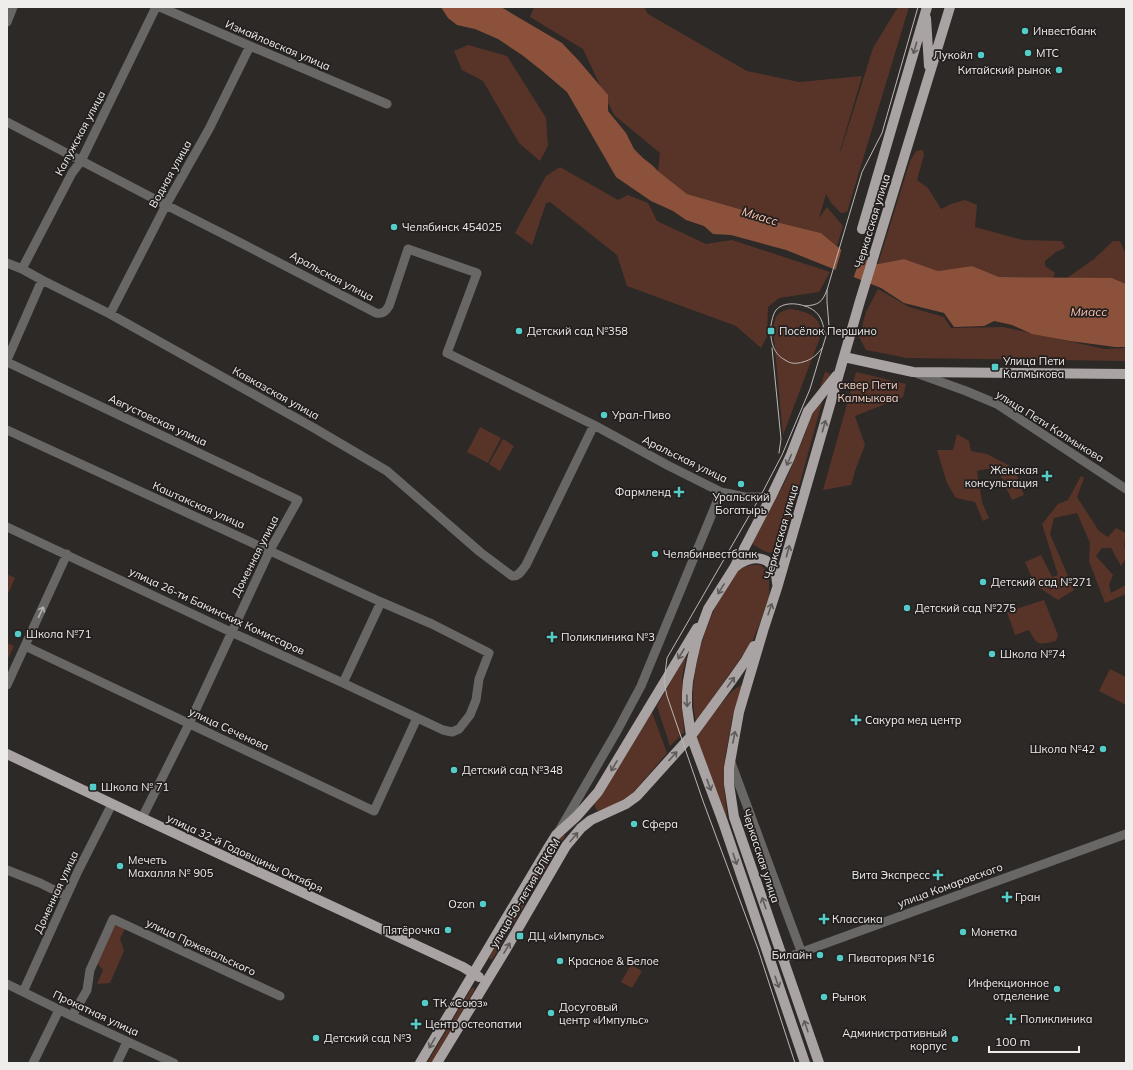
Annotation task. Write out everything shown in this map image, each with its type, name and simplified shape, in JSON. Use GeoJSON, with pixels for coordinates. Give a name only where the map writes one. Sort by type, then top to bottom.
{"type":"FeatureCollection","features":[{"type":"Feature","properties":{"kind":"main road","name":"Черкасская улица"},"geometry":{"type":"LineString","coordinates":[[818,1063],[734,817],[729,784],[730,760],[739,712],[777,588],[860,301],[950,7]]}},
{"type":"Feature","properties":{"kind":"main road","name":"Черкасская улица"},"geometry":{"type":"LineString","coordinates":[[862,229],[926,9]]}},
{"type":"Feature","properties":{"kind":"main road"},"geometry":{"type":"LineString","coordinates":[[926,9],[930,72]]}},
{"type":"Feature","properties":{"kind":"main road","name":"улица Пети Калмыкова"},"geometry":{"type":"LineString","coordinates":[[844,357],[913,372],[1126,374]]}},
{"type":"Feature","properties":{"kind":"main road","name":"Черкасская улица"},"geometry":{"type":"LineString","coordinates":[[805,1063],[723,822],[691,736],[687,707],[688,681],[697,639],[708,609],[734,568],[771,498],[790,457],[808,411],[840,371]]}},
{"type":"Feature","properties":{"kind":"main road"},"geometry":{"type":"LineString","coordinates":[[734,568],[742,562],[752,559],[767,561],[773,565],[776,571],[777,588]]}},
{"type":"Feature","properties":{"kind":"main road","name":"улица 50-летия ВЛКСМ"},"geometry":{"type":"LineString","coordinates":[[420,1063],[556,835],[577,816],[598,792],[708,609]]}},
{"type":"Feature","properties":{"kind":"main road","name":"улица 50-летия ВЛКСМ"},"geometry":{"type":"LineString","coordinates":[[437,1063],[566,846],[581,828],[591,820],[621,807],[637,796],[691,736],[746,660],[763,631]]}},
{"type":"Feature","properties":{"kind":"main road","name":"улица 32-й Годовщины Октября"},"geometry":{"type":"LineString","coordinates":[[7,754],[463,967],[486,981]]}},
{"type":"Feature","properties":{"kind":"main road"},"geometry":{"type":"LineString","coordinates":[[771,963],[783,958]]}},
{"type":"Feature","properties":{"kind":"street"},"geometry":{"type":"LineString","coordinates":[[7,22],[14,7]]}},
{"type":"Feature","properties":{"kind":"street","name":"Калужская улица"},"geometry":{"type":"LineString","coordinates":[[22,269],[72,173],[81,161],[156,7]]}},
{"type":"Feature","properties":{"kind":"street","name":"Измайловская улица"},"geometry":{"type":"LineString","coordinates":[[160,7],[387,104]]}},
{"type":"Feature","properties":{"kind":"street","name":"Водная улица"},"geometry":{"type":"LineString","coordinates":[[110,314],[166,205],[209,129],[250,46]]}},
{"type":"Feature","properties":{"kind":"street","name":"Аральская улица"},"geometry":{"type":"LineString","coordinates":[[7,122],[376,313],[386,311],[389,306],[408,249],[477,273],[447,353],[594,425],[721,492],[745,497],[771,498]]}},
{"type":"Feature","properties":{"kind":"street","name":"Кавказская улица"},"geometry":{"type":"LineString","coordinates":[[7,263],[22,269],[110,314],[314,428],[387,471],[480,552],[512,576],[520,573],[526,565],[594,425]]}},
{"type":"Feature","properties":{"kind":"street"},"geometry":{"type":"LineString","coordinates":[[7,361],[42,280]]}},
{"type":"Feature","properties":{"kind":"street","name":"Августовская улица"},"geometry":{"type":"LineString","coordinates":[[7,361],[298,500]]}},
{"type":"Feature","properties":{"kind":"street","name":"улица Пети Калмыкова"},"geometry":{"type":"LineString","coordinates":[[913,372],[997,404],[1126,489]]}},
{"type":"Feature","properties":{"kind":"street","name":"Каштакская улица"},"geometry":{"type":"LineString","coordinates":[[7,430],[432,624],[489,653]]}},
{"type":"Feature","properties":{"kind":"street"},"geometry":{"type":"LineString","coordinates":[[556,835],[617,731],[640,686],[721,492]]}},
{"type":"Feature","properties":{"kind":"street","name":"Доменная улица"},"geometry":{"type":"LineString","coordinates":[[142,818],[190,724],[270,550],[298,500]]}},
{"type":"Feature","properties":{"kind":"street","name":"улица 26-ти Бакинских Комиссаров"},"geometry":{"type":"LineString","coordinates":[[7,527],[231,632],[343,682],[443,730],[452,732],[459,729],[470,715],[476,700],[479,679],[489,653]]}},
{"type":"Feature","properties":{"kind":"street"},"geometry":{"type":"LineString","coordinates":[[7,685],[67,554]]}},
{"type":"Feature","properties":{"kind":"street"},"geometry":{"type":"LineString","coordinates":[[343,682],[381,602]]}},
{"type":"Feature","properties":{"kind":"street","name":"улица Сеченова"},"geometry":{"type":"LineString","coordinates":[[25,646],[374,811],[417,718]]}},
{"type":"Feature","properties":{"kind":"street"},"geometry":{"type":"LineString","coordinates":[[730,760],[801,952]]}},
{"type":"Feature","properties":{"kind":"street","name":"Доменная улица"},"geometry":{"type":"LineString","coordinates":[[23,992],[66,896],[112,804]]}},
{"type":"Feature","properties":{"kind":"street","name":"улица Комаровского"},"geometry":{"type":"LineString","coordinates":[[783,958],[1126,834]]}},
{"type":"Feature","properties":{"kind":"street"},"geometry":{"type":"LineString","coordinates":[[7,870],[40,883],[66,896]]}},
{"type":"Feature","properties":{"kind":"street","name":"улица Пржевальского"},"geometry":{"type":"LineString","coordinates":[[72,1016],[87,990],[90,970],[113,919],[280,996]]}},
{"type":"Feature","properties":{"kind":"street","name":"Прокатная улица"},"geometry":{"type":"LineString","coordinates":[[7,984],[174,1063]]}},
{"type":"Feature","properties":{"kind":"street"},"geometry":{"type":"LineString","coordinates":[[33,1063],[60,1010]]}},
{"type":"Feature","properties":{"kind":"street"},"geometry":{"type":"LineString","coordinates":[[118,1063],[127,1042]]}},
{"type":"Feature","properties":{"kind":"green space"},"geometry":{"type":"Polygon","coordinates":[[[534,7],[644,7],[648,14],[747,71],[799,82],[862,76],[840,151],[873,48],[898,7],[909,7],[847,212],[841,213],[831,203],[826,194],[819,218],[827,207],[843,226],[837,246],[821,233],[776,222],[764,216],[687,194],[658,171],[660,153],[614,115],[583,49],[530,17],[534,7]]]}},
{"type":"Feature","properties":{"kind":"green space"},"geometry":{"type":"Polygon","coordinates":[[[468,45],[507,56],[546,118],[548,146],[540,161],[519,143],[483,81],[462,70],[454,51],[468,45]]]}},
{"type":"Feature","properties":{"kind":"green space"},"geometry":{"type":"Polygon","coordinates":[[[923,150],[924,155],[917,180],[928,188],[941,209],[965,200],[977,205],[975,227],[1023,240],[1062,241],[1065,248],[1056,252],[1045,261],[1045,266],[1055,273],[1053,278],[999,277],[972,266],[938,271],[904,259],[878,264],[910,161],[916,151],[923,150]]]}},
{"type":"Feature","properties":{"kind":"green space"},"geometry":{"type":"Polygon","coordinates":[[[560,167],[618,200],[628,195],[648,203],[657,221],[706,244],[732,240],[830,272],[819,292],[779,298],[768,307],[767,336],[761,348],[736,326],[627,286],[617,255],[550,202],[546,203],[532,245],[515,233],[546,176],[560,167]]]}},
{"type":"Feature","properties":{"kind":"green space"},"geometry":{"type":"Polygon","coordinates":[[[1113,241],[1120,241],[1126,255],[1126,284],[1112,278],[1067,278],[1094,259],[1113,241]]]}},
{"type":"Feature","properties":{"kind":"green space"},"geometry":{"type":"Polygon","coordinates":[[[878,289],[909,307],[944,317],[951,328],[1003,327],[1105,349],[1126,348],[1126,361],[907,358],[866,350],[859,337],[866,312],[878,289]]]}},
{"type":"Feature","properties":{"kind":"green space"},"geometry":{"type":"Polygon","coordinates":[[[790,309],[802,311],[816,319],[821,329],[821,335],[783,435],[773,328],[778,315],[782,311],[790,309]]]}},
{"type":"Feature","properties":{"kind":"green space"},"geometry":{"type":"Polygon","coordinates":[[[825,372],[830,373],[782,549],[774,553],[770,553],[752,544],[787,478],[805,434],[825,372]]]}},
{"type":"Feature","properties":{"kind":"green space","name":"сквер Пети Калмыкова"},"geometry":{"type":"Polygon","coordinates":[[[856,372],[906,384],[903,397],[855,416],[865,445],[851,485],[823,490],[856,372]]]}},
{"type":"Feature","properties":{"kind":"green space"},"geometry":{"type":"Polygon","coordinates":[[[480,427],[501,438],[488,463],[467,452],[480,427]]]}},
{"type":"Feature","properties":{"kind":"green space"},"geometry":{"type":"Polygon","coordinates":[[[957,434],[969,441],[971,451],[987,454],[1014,468],[1024,495],[1012,500],[996,467],[977,471],[982,502],[989,518],[983,521],[975,502],[956,498],[947,483],[937,450],[953,450],[957,434]]]}},
{"type":"Feature","properties":{"kind":"green space"},"geometry":{"type":"Polygon","coordinates":[[[503,439],[514,446],[500,471],[489,464],[503,439]]]}},
{"type":"Feature","properties":{"kind":"green space"},"geometry":{"type":"Polygon","coordinates":[[[1081,476],[1084,478],[1077,497],[1099,531],[1108,537],[1116,528],[1126,533],[1124,545],[1126,558],[1121,566],[1111,548],[1102,548],[1096,556],[1113,575],[1109,585],[1111,593],[1126,585],[1126,594],[1105,603],[1089,561],[1090,543],[1077,513],[1054,518],[1050,534],[1074,590],[1058,600],[1035,585],[1025,562],[1041,555],[1052,577],[1058,575],[1042,524],[1058,504],[1068,500],[1081,476]]]}},
{"type":"Feature","properties":{"kind":"green space"},"geometry":{"type":"Polygon","coordinates":[[[751,565],[761,565],[768,572],[769,596],[762,617],[753,640],[696,721],[693,705],[693,687],[700,648],[706,629],[721,595],[734,575],[738,570],[751,565]]]}},
{"type":"Feature","properties":{"kind":"green space"},"geometry":{"type":"Polygon","coordinates":[[[7,574],[15,578],[7,596],[7,574]]]}},
{"type":"Feature","properties":{"kind":"green space"},"geometry":{"type":"Polygon","coordinates":[[[1044,600],[1058,635],[1056,641],[1045,643],[1036,642],[1029,630],[1015,635],[1007,612],[1044,600]]]}},
{"type":"Feature","properties":{"kind":"green space"},"geometry":{"type":"Polygon","coordinates":[[[7,643],[14,646],[7,661],[7,643]]]}},
{"type":"Feature","properties":{"kind":"green space"},"geometry":{"type":"Polygon","coordinates":[[[687,653],[682,677],[684,732],[670,746],[657,706],[687,653]]]}},
{"type":"Feature","properties":{"kind":"green space"},"geometry":{"type":"Polygon","coordinates":[[[1110,669],[1126,677],[1126,705],[1099,691],[1110,669]]]}},
{"type":"Feature","properties":{"kind":"green space"},"geometry":{"type":"Polygon","coordinates":[[[743,684],[732,719],[725,758],[724,787],[726,816],[695,735],[732,691],[743,684]]]}},
{"type":"Feature","properties":{"kind":"green space"},"geometry":{"type":"Polygon","coordinates":[[[652,712],[667,753],[631,795],[616,805],[597,811],[594,804],[652,712]]]}},
{"type":"Feature","properties":{"kind":"green space"},"geometry":{"type":"Polygon","coordinates":[[[563,834],[565,836],[492,960],[489,958],[559,838],[563,834]]]}},
{"type":"Feature","properties":{"kind":"green space"},"geometry":{"type":"Polygon","coordinates":[[[114,924],[125,928],[120,939],[124,951],[110,983],[97,984],[103,970],[96,962],[114,924]]]}},
{"type":"Feature","properties":{"kind":"green space"},"geometry":{"type":"Polygon","coordinates":[[[631,965],[642,971],[632,988],[621,982],[631,965]]]}},
{"type":"Feature","properties":{"kind":"green space"},"geometry":{"type":"Polygon","coordinates":[[[474,987],[474,991],[432,1063],[427,1063],[471,989],[474,987]]]}},
{"type":"Feature","properties":{"kind":"water","name":"Миасс"},"geometry":{"type":"Polygon","coordinates":[[[441,7],[501,7],[562,43],[608,95],[608,111],[626,133],[634,149],[658,171],[687,194],[764,216],[776,222],[821,233],[844,252],[878,264],[904,259],[938,271],[972,266],[999,277],[1112,278],[1126,284],[1126,347],[1070,341],[1032,334],[1012,325],[994,321],[984,326],[954,327],[944,313],[904,303],[881,288],[786,250],[731,235],[713,234],[704,226],[686,220],[673,211],[651,201],[616,177],[567,92],[522,55],[498,39],[475,29],[457,25],[448,18],[441,7]]]}},
{"type":"Feature","properties":{"kind":"pier"},"geometry":{"type":"Polygon","coordinates":[[[842,248],[861,256],[853,279],[835,272],[842,248]]]}},
{"type":"Feature","properties":{"kind":"tram line"},"geometry":{"type":"LineString","coordinates":[[805,306],[813,305],[821,301],[827,290],[862,172],[882,133],[918,7]]}},
{"type":"Feature","properties":{"kind":"tram line"},"geometry":{"type":"LineString","coordinates":[[795,1063],[758,949],[703,801],[667,696],[664,682],[667,658],[760,497],[782,455],[810,389],[829,326],[827,290]]}},
{"type":"Feature","properties":{"kind":"tram line"},"geometry":{"type":"LineString","coordinates":[[822,348],[811,359],[800,363],[791,363],[781,357],[775,350],[771,335],[771,325],[774,313],[779,307],[786,304],[798,304],[810,308],[820,317],[825,335]]}},
{"type":"Feature","properties":{"kind":"tram line"},"geometry":{"type":"LineString","coordinates":[[772,348],[781,439],[779,453]]}},
{"type":"Feature","properties":{"kind":"place","name":"Инвестбанк"},"geometry":{"type":"Point","coordinates":[1025,31]}},
{"type":"Feature","properties":{"kind":"place","name":"МТС"},"geometry":{"type":"Point","coordinates":[1028,53]}},
{"type":"Feature","properties":{"kind":"place","name":"Лукойл"},"geometry":{"type":"Point","coordinates":[981,55]}},
{"type":"Feature","properties":{"kind":"place","name":"Китайский рынок"},"geometry":{"type":"Point","coordinates":[1059,70]}},
{"type":"Feature","properties":{"kind":"place","name":"Челябинск 454025"},"geometry":{"type":"Point","coordinates":[394,227]}},
{"type":"Feature","properties":{"kind":"place","name":"Детский сад №358"},"geometry":{"type":"Point","coordinates":[519,331]}},
{"type":"Feature","properties":{"kind":"place","name":"Посёлок Першино"},"geometry":{"type":"Point","coordinates":[771,331]}},
{"type":"Feature","properties":{"kind":"place","name":"Улица Пети Калмыкова"},"geometry":{"type":"Point","coordinates":[995,367]}},
{"type":"Feature","properties":{"kind":"place","name":"Урал-Пиво"},"geometry":{"type":"Point","coordinates":[604,415]}},
{"type":"Feature","properties":{"kind":"place","name":"Женская консультация"},"geometry":{"type":"Point","coordinates":[1047,476]}},
{"type":"Feature","properties":{"kind":"place","name":"Уральский Богатырь"},"geometry":{"type":"Point","coordinates":[741,484]}},
{"type":"Feature","properties":{"kind":"place","name":"Фармленд"},"geometry":{"type":"Point","coordinates":[679,492]}},
{"type":"Feature","properties":{"kind":"place","name":"Челябинвестбанк"},"geometry":{"type":"Point","coordinates":[655,554]}},
{"type":"Feature","properties":{"kind":"place","name":"Детский сад №271"},"geometry":{"type":"Point","coordinates":[983,582]}},
{"type":"Feature","properties":{"kind":"place","name":"Детский сад №275"},"geometry":{"type":"Point","coordinates":[907,608]}},
{"type":"Feature","properties":{"kind":"place","name":"Школа №71"},"geometry":{"type":"Point","coordinates":[18,634]}},
{"type":"Feature","properties":{"kind":"place","name":"Поликлиника №3"},"geometry":{"type":"Point","coordinates":[552,637]}},
{"type":"Feature","properties":{"kind":"place","name":"Школа №74"},"geometry":{"type":"Point","coordinates":[992,654]}},
{"type":"Feature","properties":{"kind":"place","name":"Сакура мед центр"},"geometry":{"type":"Point","coordinates":[856,720]}},
{"type":"Feature","properties":{"kind":"place","name":"Школа №42"},"geometry":{"type":"Point","coordinates":[1103,749]}},
{"type":"Feature","properties":{"kind":"place","name":"Детский сад №348"},"geometry":{"type":"Point","coordinates":[454,770]}},
{"type":"Feature","properties":{"kind":"place","name":"Школа № 71"},"geometry":{"type":"Point","coordinates":[93,787]}},
{"type":"Feature","properties":{"kind":"place","name":"Сфера"},"geometry":{"type":"Point","coordinates":[634,824]}},
{"type":"Feature","properties":{"kind":"place","name":"Мечеть Махалля № 905"},"geometry":{"type":"Point","coordinates":[120,866]}},
{"type":"Feature","properties":{"kind":"place","name":"Вита Экспресс"},"geometry":{"type":"Point","coordinates":[938,875]}},
{"type":"Feature","properties":{"kind":"place","name":"Гран"},"geometry":{"type":"Point","coordinates":[1007,897]}},
{"type":"Feature","properties":{"kind":"place","name":"Ozon"},"geometry":{"type":"Point","coordinates":[483,904]}},
{"type":"Feature","properties":{"kind":"place","name":"Классика"},"geometry":{"type":"Point","coordinates":[824,919]}},
{"type":"Feature","properties":{"kind":"place","name":"Пятёрочка"},"geometry":{"type":"Point","coordinates":[448,930]}},
{"type":"Feature","properties":{"kind":"place","name":"Монетка"},"geometry":{"type":"Point","coordinates":[963,932]}},
{"type":"Feature","properties":{"kind":"place","name":"ДЦ «Импульс»"},"geometry":{"type":"Point","coordinates":[520,936]}},
{"type":"Feature","properties":{"kind":"place","name":"Билайн"},"geometry":{"type":"Point","coordinates":[820,955]}},
{"type":"Feature","properties":{"kind":"place","name":"Пиватория №16"},"geometry":{"type":"Point","coordinates":[840,958]}},
{"type":"Feature","properties":{"kind":"place","name":"Красное & Белое"},"geometry":{"type":"Point","coordinates":[560,961]}},
{"type":"Feature","properties":{"kind":"place","name":"Инфекционное отделение"},"geometry":{"type":"Point","coordinates":[1057,989]}},
{"type":"Feature","properties":{"kind":"place","name":"Рынок"},"geometry":{"type":"Point","coordinates":[824,997]}},
{"type":"Feature","properties":{"kind":"place","name":"ТК «Союз»"},"geometry":{"type":"Point","coordinates":[425,1003]}},
{"type":"Feature","properties":{"kind":"place","name":"Досуговый центр «Импульс»"},"geometry":{"type":"Point","coordinates":[551,1013]}},
{"type":"Feature","properties":{"kind":"place","name":"Поликлиника"},"geometry":{"type":"Point","coordinates":[1011,1019]}},
{"type":"Feature","properties":{"kind":"place","name":"Центр остеопатии"},"geometry":{"type":"Point","coordinates":[416,1024]}},
{"type":"Feature","properties":{"kind":"place","name":"Детский сад №3"},"geometry":{"type":"Point","coordinates":[316,1038]}},
{"type":"Feature","properties":{"kind":"place","name":"Административный корпус"},"geometry":{"type":"Point","coordinates":[955,1039]}}]}
